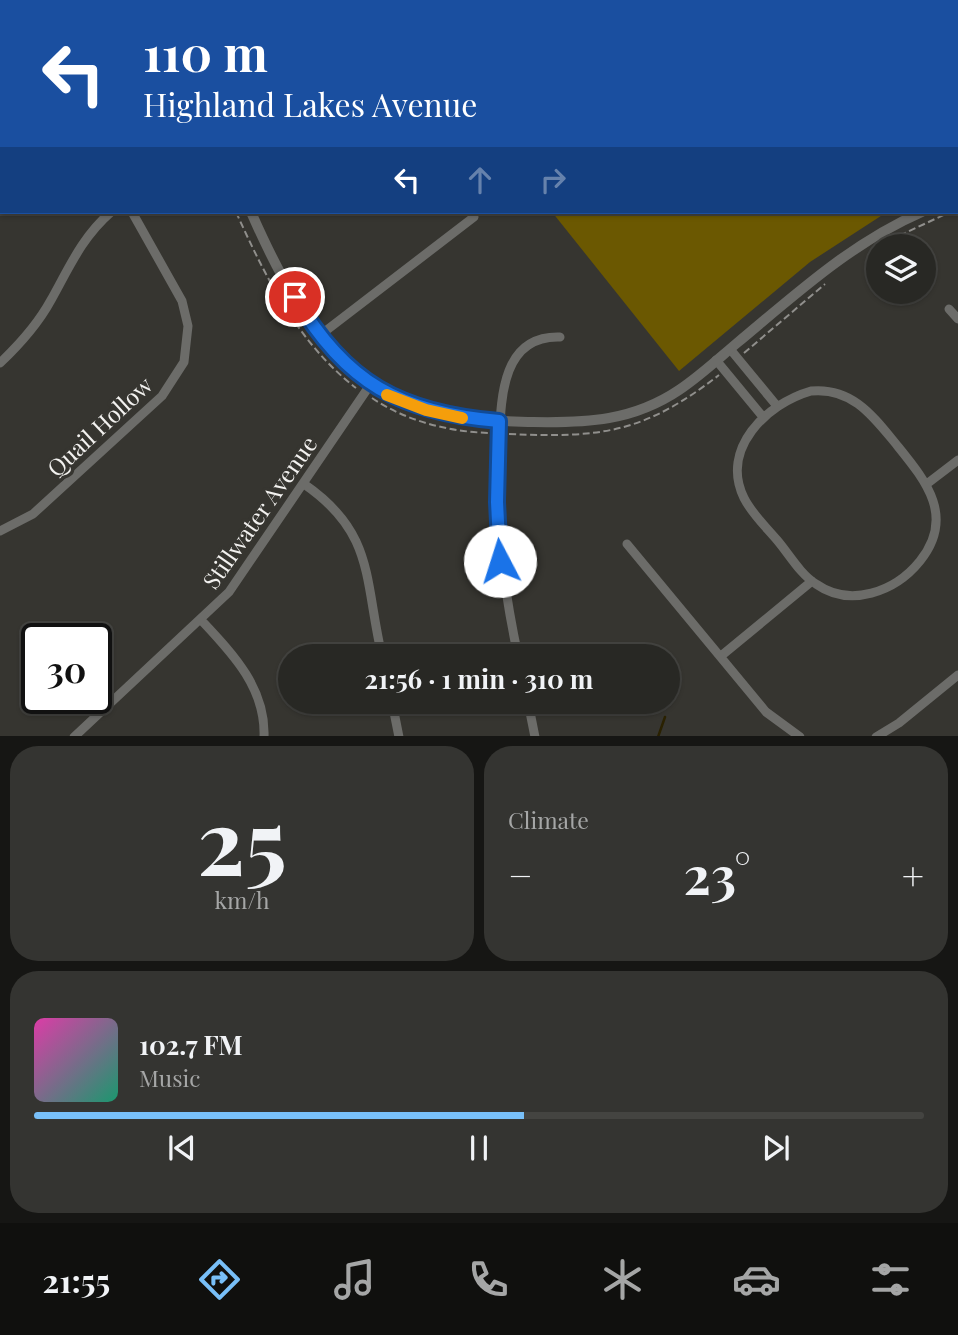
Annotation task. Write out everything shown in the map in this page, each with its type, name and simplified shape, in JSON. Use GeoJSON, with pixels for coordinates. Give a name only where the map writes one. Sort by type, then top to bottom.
{"type":"FeatureCollection","features":[{"type":"Feature","properties":{"kind":"street"},"geometry":{"type":"LineString","coordinates":[[0,363],[29,332],[51,301],[85,239],[109,214]]}},
{"type":"Feature","properties":{"kind":"street","name":"Quail Hollow"},"geometry":{"type":"LineString","coordinates":[[0,531],[33,514],[169,387],[184,362],[188,326],[182,301],[133,214]]}},
{"type":"Feature","properties":{"kind":"street"},"geometry":{"type":"LineString","coordinates":[[252,214],[295,297],[319,336],[367,389],[437,414],[499,421],[585,423],[617,418],[660,401],[730,349],[845,254],[885,229],[918,214]]}},
{"type":"Feature","properties":{"kind":"street"},"geometry":{"type":"LineString","coordinates":[[319,336],[474,217]]}},
{"type":"Feature","properties":{"kind":"street"},"geometry":{"type":"LineString","coordinates":[[949,309],[958,319]]}},
{"type":"Feature","properties":{"kind":"street"},"geometry":{"type":"LineString","coordinates":[[516,644],[497,532],[499,421],[504,381],[512,362],[531,342],[560,337]]}},
{"type":"Feature","properties":{"kind":"street"},"geometry":{"type":"LineString","coordinates":[[730,349],[777,406]]}},
{"type":"Feature","properties":{"kind":"street"},"geometry":{"type":"LineString","coordinates":[[716,360],[763,417]]}},
{"type":"Feature","properties":{"kind":"street","name":"Stillwater Avenue"},"geometry":{"type":"LineString","coordinates":[[75,736],[202,621],[236,584],[367,389]]}},
{"type":"Feature","properties":{"kind":"street"},"geometry":{"type":"LineString","coordinates":[[817,391],[836,393],[854,400],[874,417],[928,483],[935,506],[932,540],[919,563],[898,581],[871,594],[850,596],[827,591],[812,581],[750,508],[740,488],[743,448],[763,417],[799,395],[817,391]]}},
{"type":"Feature","properties":{"kind":"street"},"geometry":{"type":"LineString","coordinates":[[928,483],[958,460]]}},
{"type":"Feature","properties":{"kind":"street"},"geometry":{"type":"LineString","coordinates":[[304,484],[334,506],[356,537],[364,563],[380,644]]}},
{"type":"Feature","properties":{"kind":"street"},"geometry":{"type":"LineString","coordinates":[[627,544],[766,712],[799,736]]}},
{"type":"Feature","properties":{"kind":"street"},"geometry":{"type":"LineString","coordinates":[[721,656],[812,581]]}},
{"type":"Feature","properties":{"kind":"street"},"geometry":{"type":"LineString","coordinates":[[202,621],[225,646],[252,683],[262,716],[264,736]]}},
{"type":"Feature","properties":{"kind":"street"},"geometry":{"type":"LineString","coordinates":[[878,736],[899,723],[958,675]]}},
{"type":"Feature","properties":{"kind":"street"},"geometry":{"type":"LineString","coordinates":[[393,714],[398,736]]}},
{"type":"Feature","properties":{"kind":"street"},"geometry":{"type":"LineString","coordinates":[[530,714],[535,736]]}},
{"type":"Feature","properties":{"kind":"path"},"geometry":{"type":"LineString","coordinates":[[237,214],[291,319],[306,341],[332,369],[367,389],[387,408],[420,421],[499,434],[577,436],[625,428],[670,410],[724,370]]}},
{"type":"Feature","properties":{"kind":"path"},"geometry":{"type":"LineString","coordinates":[[904,234],[946,214]]}},
{"type":"Feature","properties":{"kind":"path"},"geometry":{"type":"LineString","coordinates":[[737,359],[825,284]]}},
{"type":"Feature","properties":{"kind":"shaded area"},"geometry":{"type":"Polygon","coordinates":[[[554,214],[884,214],[810,262],[679,371],[554,214]]]}},
{"type":"Feature","properties":{"kind":"waterway"},"geometry":{"type":"LineString","coordinates":[[658,736],[665,717]]}},
{"type":"Feature","properties":{"kind":"slow traffic"},"geometry":{"type":"LineString","coordinates":[[387,395],[437,414],[462,418]]}},
{"type":"Feature","properties":{"kind":"route"},"geometry":{"type":"LineString","coordinates":[[295,297],[310,323],[331,350],[381,392],[437,414],[499,421],[497,532],[500,561]]}}]}
